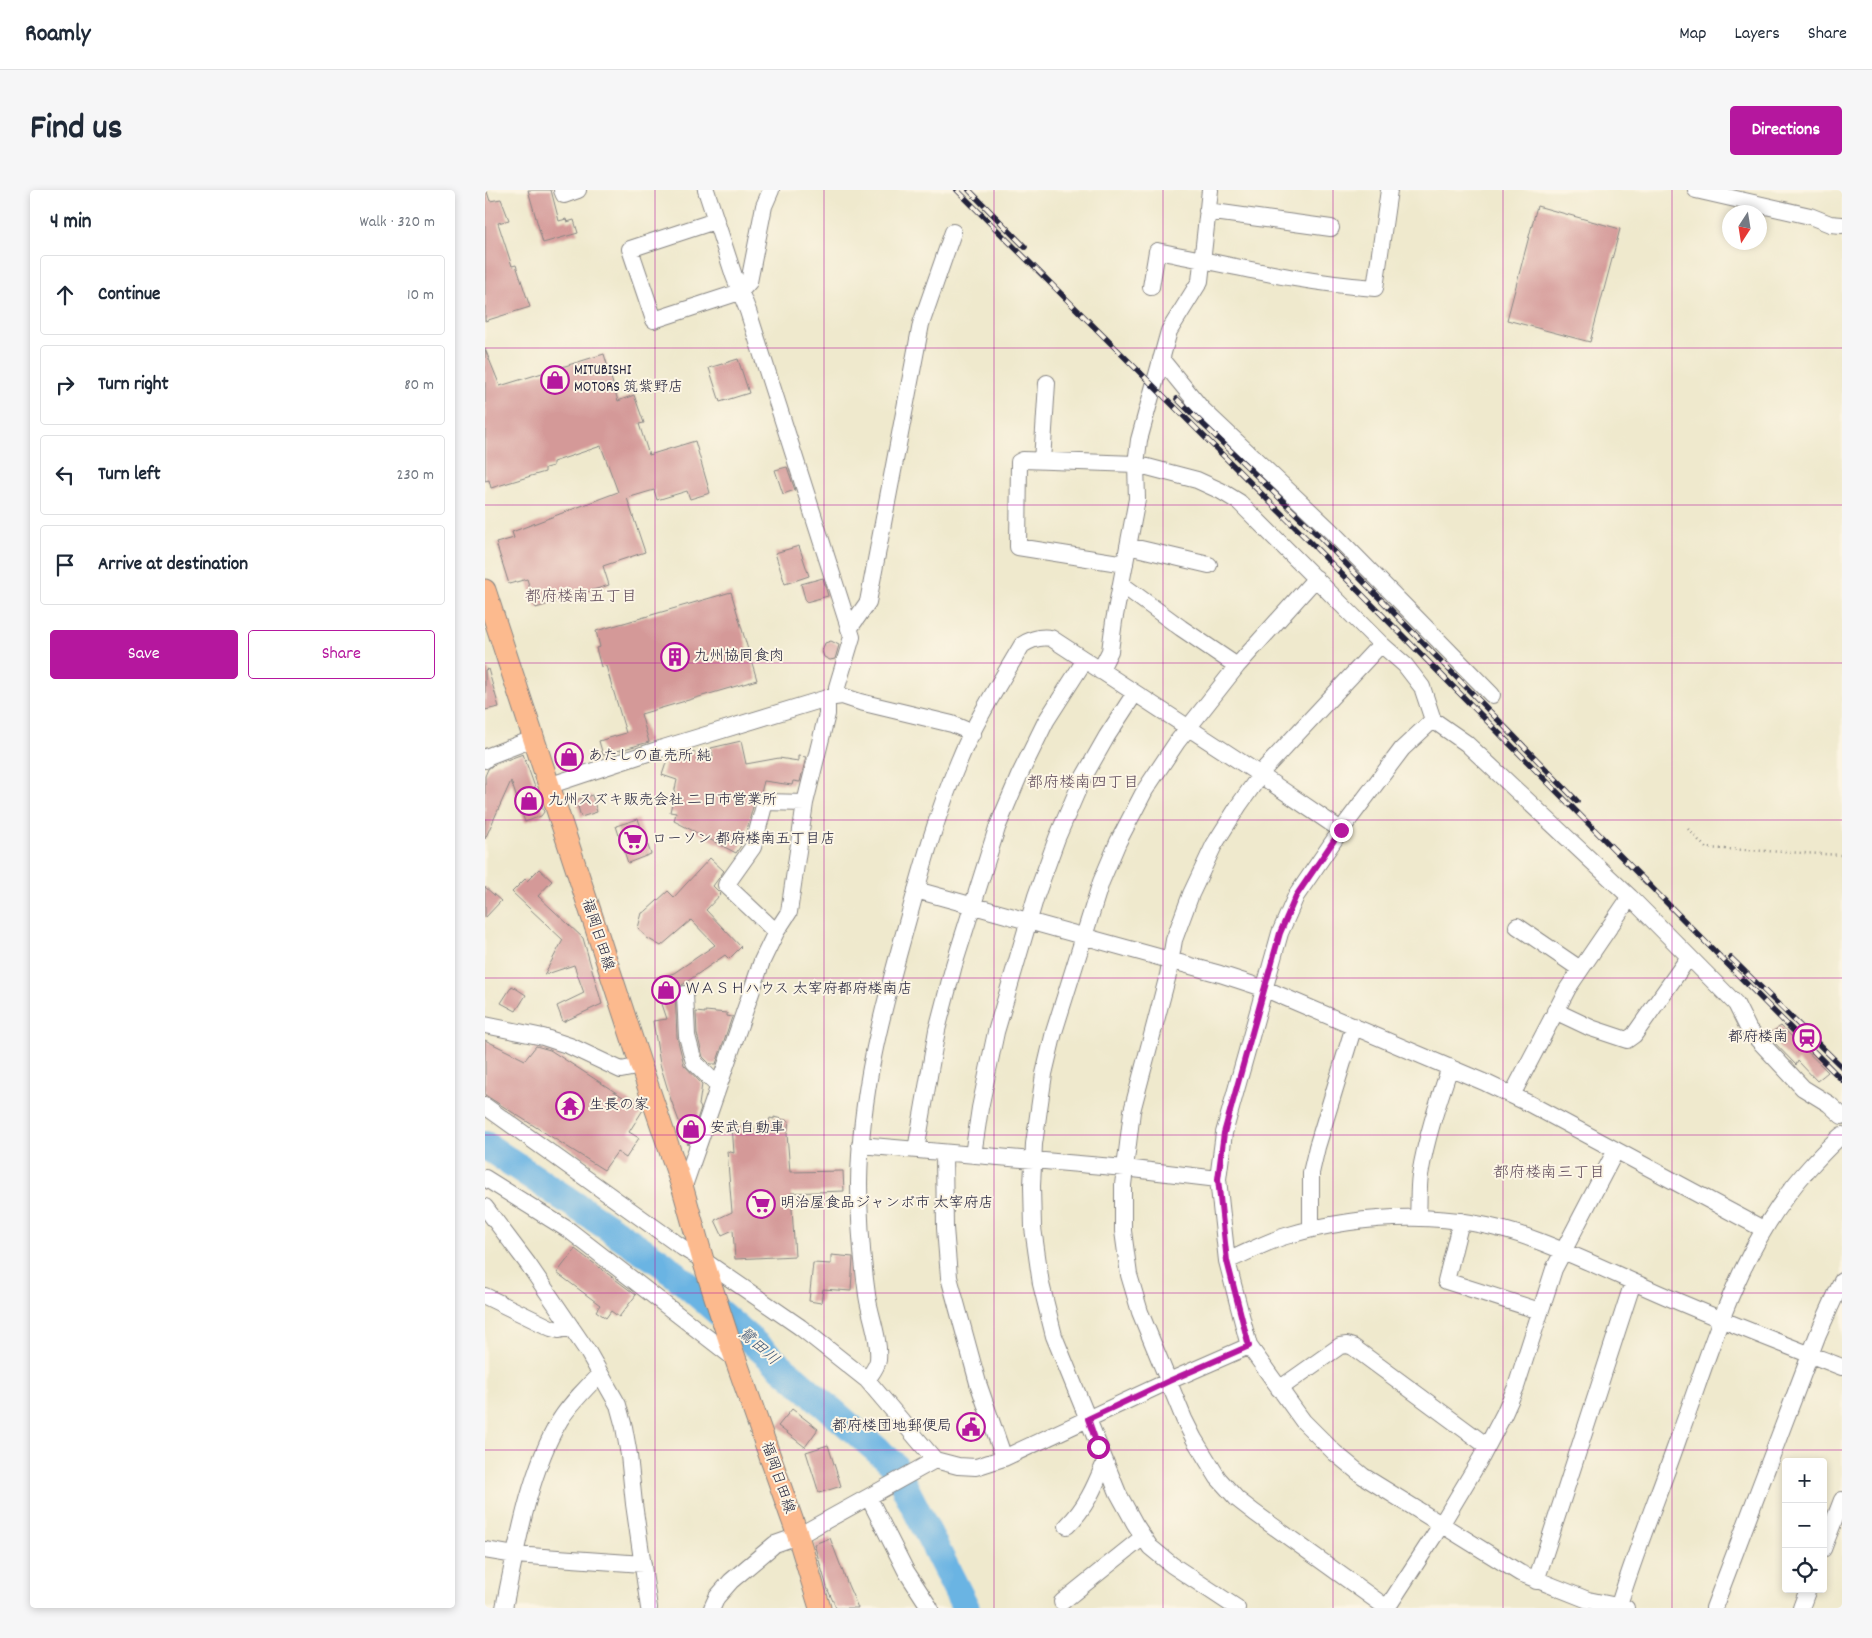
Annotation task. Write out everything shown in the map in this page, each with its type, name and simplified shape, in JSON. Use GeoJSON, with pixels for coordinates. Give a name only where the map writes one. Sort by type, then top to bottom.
{"type":"FeatureCollection","features":[{"type":"Feature","properties":{"kind":"main road","name":"福岡日田線"},"geometry":{"type":"LineString","coordinates":[[485,590],[548,786],[683,1188],[703,1260],[798,1536],[820,1608]]}},
{"type":"Feature","properties":{"kind":"street"},"geometry":{"type":"LineString","coordinates":[[562,190],[564,195],[578,190]]}},
{"type":"Feature","properties":{"kind":"street"},"geometry":{"type":"LineString","coordinates":[[683,1188],[717,1085],[762,961],[776,932],[789,912],[805,804],[827,714],[852,637],[705,190]]}},
{"type":"Feature","properties":{"kind":"street"},"geometry":{"type":"LineString","coordinates":[[715,220],[630,249],[654,320],[740,292],[749,282],[764,206],[771,190]]}},
{"type":"Feature","properties":{"kind":"street"},"geometry":{"type":"LineString","coordinates":[[1100,671],[1110,650],[1137,499],[1136,464],[1139,440],[1169,331],[1200,281],[1210,190]]}},
{"type":"Feature","properties":{"kind":"street"},"geometry":{"type":"LineString","coordinates":[[1151,287],[1157,251],[1259,273],[1316,282],[1375,288],[1389,190]]}},
{"type":"Feature","properties":{"kind":"street"},"geometry":{"type":"LineString","coordinates":[[1696,190],[1810,216],[1830,224],[1842,225]]}},
{"type":"Feature","properties":{"kind":"street"},"geometry":{"type":"LineString","coordinates":[[1207,211],[1331,228]]}},
{"type":"Feature","properties":{"kind":"street"},"geometry":{"type":"LineString","coordinates":[[849,629],[868,602],[921,324],[953,232]]}},
{"type":"Feature","properties":{"kind":"street"},"geometry":{"type":"LineString","coordinates":[[1161,359],[1201,408],[1331,531],[1492,695]]}},
{"type":"Feature","properties":{"kind":"street"},"geometry":{"type":"LineString","coordinates":[[1042,461],[1047,383]]}},
{"type":"Feature","properties":{"kind":"street"},"geometry":{"type":"LineString","coordinates":[[1125,564],[1018,547],[1019,462],[1023,460],[1136,464],[1197,480],[1239,502],[1381,644],[1405,665],[1422,686],[1433,720],[1466,743],[1631,897],[1736,1004],[1749,1030],[1803,1088],[1829,1104],[1842,1116]]}},
{"type":"Feature","properties":{"kind":"street"},"geometry":{"type":"LineString","coordinates":[[1128,546],[1209,565]]}},
{"type":"Feature","properties":{"kind":"street"},"geometry":{"type":"LineString","coordinates":[[1237,1608],[1172,1565],[1150,1547],[1118,1493],[1054,1336],[1041,1284],[1033,1228],[1033,1161],[1038,1111],[1052,1040],[1101,882],[1118,842],[1145,790],[1189,728],[1237,666],[1316,578]]}},
{"type":"Feature","properties":{"kind":"street"},"geometry":{"type":"LineString","coordinates":[[1121,584],[1237,666]]}},
{"type":"Feature","properties":{"kind":"street"},"geometry":{"type":"LineString","coordinates":[[867,1380],[878,1361],[868,1297],[859,1206],[860,1145],[871,1060],[885,1000],[935,824],[959,760],[1022,646],[1029,640],[1044,637],[1051,638],[1261,775],[1341,830]]}},
{"type":"Feature","properties":{"kind":"street"},"geometry":{"type":"LineString","coordinates":[[1381,644],[1261,775],[1239,805],[1211,853],[1191,894],[1174,940],[1168,975],[1132,1111],[1123,1185],[1123,1231],[1129,1275],[1140,1312],[1184,1419],[1218,1478],[1237,1499],[1255,1514],[1387,1608],[1441,1525],[1487,1446],[1516,1387],[1554,1269],[1616,1150]]}},
{"type":"Feature","properties":{"kind":"street"},"geometry":{"type":"LineString","coordinates":[[916,1150],[937,1030],[953,965],[997,828],[1019,776],[1046,721],[1085,660]]}},
{"type":"Feature","properties":{"kind":"street"},"geometry":{"type":"LineString","coordinates":[[973,1155],[995,1032],[1028,921],[1057,838],[1083,780],[1107,736],[1135,693]]}},
{"type":"Feature","properties":{"kind":"street"},"geometry":{"type":"LineString","coordinates":[[548,786],[660,749],[832,697],[842,696],[952,724],[973,733]]}},
{"type":"Feature","properties":{"kind":"street"},"geometry":{"type":"LineString","coordinates":[[1433,720],[1402,749],[1341,830],[1296,896],[1280,933],[1263,988],[1224,1133],[1218,1179],[1227,1261],[1249,1346],[1303,1421],[1335,1453],[1363,1476],[1520,1573],[1536,1581],[1588,1600],[1621,1608],[1721,1320],[1744,1264],[1763,1229],[1793,1186],[1831,1144],[1842,1135]]}},
{"type":"Feature","properties":{"kind":"street"},"geometry":{"type":"LineString","coordinates":[[485,760],[486,757],[533,739]]}},
{"type":"Feature","properties":{"kind":"street"},"geometry":{"type":"LineString","coordinates":[[776,932],[726,885],[753,847],[765,802],[805,804]]}},
{"type":"Feature","properties":{"kind":"street"},"geometry":{"type":"LineString","coordinates":[[916,890],[1170,960],[1263,988],[1512,1095],[1763,1229]]}},
{"type":"Feature","properties":{"kind":"street"},"geometry":{"type":"LineString","coordinates":[[1512,1095],[1568,988],[1631,897]]}},
{"type":"Feature","properties":{"kind":"street"},"geometry":{"type":"LineString","coordinates":[[1517,926],[1581,969]]}},
{"type":"Feature","properties":{"kind":"street"},"geometry":{"type":"LineString","coordinates":[[1555,1011],[1591,1028],[1627,1040],[1634,1036],[1689,957]]}},
{"type":"Feature","properties":{"kind":"street"},"geometry":{"type":"LineString","coordinates":[[685,994],[687,1036],[694,1062],[717,1085]]}},
{"type":"Feature","properties":{"kind":"street"},"geometry":{"type":"LineString","coordinates":[[485,1025],[570,1046],[621,1070],[641,1066]]}},
{"type":"Feature","properties":{"kind":"street"},"geometry":{"type":"LineString","coordinates":[[1311,1229],[1310,1187],[1315,1155],[1354,1026]]}},
{"type":"Feature","properties":{"kind":"street"},"geometry":{"type":"LineString","coordinates":[[1418,1218],[1420,1176],[1425,1149],[1450,1067]]}},
{"type":"Feature","properties":{"kind":"street"},"geometry":{"type":"LineString","coordinates":[[485,1106],[683,1248],[800,1327],[867,1380],[935,1460],[958,1466],[976,1467],[1003,1458],[1249,1346]]}},
{"type":"Feature","properties":{"kind":"street"},"geometry":{"type":"LineString","coordinates":[[860,1145],[1125,1168],[1218,1179]]}},
{"type":"Feature","properties":{"kind":"street"},"geometry":{"type":"LineString","coordinates":[[944,1153],[945,1228],[949,1277],[978,1384],[1003,1458]]}},
{"type":"Feature","properties":{"kind":"street"},"geometry":{"type":"LineString","coordinates":[[485,1178],[570,1231],[734,1354]]}},
{"type":"Feature","properties":{"kind":"street"},"geometry":{"type":"LineString","coordinates":[[485,1207],[528,1264],[571,1327],[618,1404],[625,1427],[649,1608]]}},
{"type":"Feature","properties":{"kind":"street"},"geometry":{"type":"LineString","coordinates":[[1227,1261],[1284,1236],[1354,1221],[1397,1218],[1461,1221],[1502,1230],[1537,1241],[1721,1320],[1842,1367]]}},
{"type":"Feature","properties":{"kind":"street"},"geometry":{"type":"LineString","coordinates":[[1461,1221],[1446,1281],[1540,1311]]}},
{"type":"Feature","properties":{"kind":"street"},"geometry":{"type":"LineString","coordinates":[[1714,1608],[1810,1354],[1842,1281]]}},
{"type":"Feature","properties":{"kind":"street"},"geometry":{"type":"LineString","coordinates":[[1536,1581],[1633,1282]]}},
{"type":"Feature","properties":{"kind":"street"},"geometry":{"type":"LineString","coordinates":[[485,1296],[551,1328],[559,1330],[571,1327]]}},
{"type":"Feature","properties":{"kind":"street"},"geometry":{"type":"LineString","coordinates":[[1279,1389],[1341,1346],[1347,1345],[1353,1347],[1487,1446]]}},
{"type":"Feature","properties":{"kind":"street"},"geometry":{"type":"LineString","coordinates":[[504,1608],[515,1554],[535,1478],[552,1434],[582,1391],[600,1374]]}},
{"type":"Feature","properties":{"kind":"street"},"geometry":{"type":"LineString","coordinates":[[712,1608],[717,1597],[731,1581],[775,1544],[798,1536],[935,1460]]}},
{"type":"Feature","properties":{"kind":"street"},"geometry":{"type":"LineString","coordinates":[[1067,1526],[1078,1516],[1087,1502],[1105,1462]]}},
{"type":"Feature","properties":{"kind":"street"},"geometry":{"type":"LineString","coordinates":[[873,1496],[906,1571],[930,1608]]}},
{"type":"Feature","properties":{"kind":"street"},"geometry":{"type":"LineString","coordinates":[[1823,1548],[1842,1500]]}},
{"type":"Feature","properties":{"kind":"street"},"geometry":{"type":"LineString","coordinates":[[1061,1602],[1143,1537]]}},
{"type":"Feature","properties":{"kind":"street"},"geometry":{"type":"LineString","coordinates":[[485,1550],[643,1564]]}},
{"type":"Feature","properties":{"kind":"street"},"geometry":{"type":"LineString","coordinates":[[1801,1608],[1807,1593]]}},
{"type":"Feature","properties":{"kind":"path"},"geometry":{"type":"LineString","coordinates":[[1688,829],[1706,848],[1842,855]]}},
{"type":"Feature","properties":{"kind":"building"},"geometry":{"type":"Polygon","coordinates":[[[528,190],[551,190],[559,221],[566,219],[567,222],[574,220],[578,233],[543,243],[528,190]]]}},
{"type":"Feature","properties":{"kind":"building"},"geometry":{"type":"Polygon","coordinates":[[[485,192],[487,192],[490,201],[501,199],[509,220],[498,223],[512,266],[516,265],[530,307],[485,321],[485,192]]]}},
{"type":"Feature","properties":{"kind":"building"},"geometry":{"type":"Polygon","coordinates":[[[1537,206],[1620,229],[1590,342],[1507,320],[1537,206]]]}},
{"type":"Feature","properties":{"kind":"building"},"geometry":{"type":"Polygon","coordinates":[[[485,349],[500,386],[604,354],[618,401],[634,395],[644,423],[639,424],[649,455],[695,441],[710,493],[690,499],[687,491],[657,500],[654,490],[627,498],[645,552],[603,566],[609,585],[536,608],[527,579],[509,584],[496,543],[514,538],[512,532],[618,492],[601,446],[553,462],[553,466],[545,468],[545,472],[491,488],[489,480],[485,481],[485,349]]]}},
{"type":"Feature","properties":{"kind":"building"},"geometry":{"type":"Polygon","coordinates":[[[738,359],[749,393],[720,402],[709,368],[738,359]]]}},
{"type":"Feature","properties":{"kind":"building"},"geometry":{"type":"Polygon","coordinates":[[[787,467],[795,490],[783,494],[775,470],[787,467]]]}},
{"type":"Feature","properties":{"kind":"building"},"geometry":{"type":"Polygon","coordinates":[[[799,546],[809,576],[785,584],[775,553],[799,546]]]}},
{"type":"Feature","properties":{"kind":"building"},"geometry":{"type":"Polygon","coordinates":[[[823,578],[828,596],[806,602],[801,584],[823,578]]]}},
{"type":"Feature","properties":{"kind":"building","name":"九州協同食肉"},"geometry":{"type":"Polygon","coordinates":[[[731,592],[757,680],[641,714],[649,742],[603,755],[599,741],[626,733],[606,666],[601,667],[596,648],[600,647],[596,631],[731,592]]]}},
{"type":"Feature","properties":{"kind":"building"},"geometry":{"type":"Polygon","coordinates":[[[831,641],[839,645],[835,659],[830,660],[824,657],[822,651],[825,643],[831,641]]]}},
{"type":"Feature","properties":{"kind":"building"},"geometry":{"type":"Polygon","coordinates":[[[488,669],[499,707],[485,710],[485,670],[488,669]]]}},
{"type":"Feature","properties":{"kind":"building"},"geometry":{"type":"Polygon","coordinates":[[[741,741],[746,764],[779,758],[798,761],[798,756],[806,757],[800,782],[793,781],[792,785],[764,781],[761,793],[755,799],[744,841],[736,853],[674,821],[676,813],[670,812],[677,780],[662,775],[668,757],[674,755],[688,760],[690,752],[713,756],[711,748],[741,741]]]}},
{"type":"Feature","properties":{"kind":"building","name":"あたしの直売所 純"},"geometry":{"type":"Polygon","coordinates":[[[574,746],[580,765],[569,769],[566,762],[562,763],[558,752],[574,746]]]}},
{"type":"Feature","properties":{"kind":"building","name":"九州スズキ販売会社 二日市営業所"},"geometry":{"type":"Polygon","coordinates":[[[523,754],[544,812],[541,816],[525,822],[511,781],[485,839],[485,776],[488,769],[493,765],[523,754]]]}},
{"type":"Feature","properties":{"kind":"building"},"geometry":{"type":"Polygon","coordinates":[[[592,795],[597,812],[581,817],[576,800],[592,795]]]}},
{"type":"Feature","properties":{"kind":"building","name":"ローソン 都府楼南五丁目店"},"geometry":{"type":"Polygon","coordinates":[[[638,819],[651,854],[628,863],[616,826],[638,819]]]}},
{"type":"Feature","properties":{"kind":"building"},"geometry":{"type":"Polygon","coordinates":[[[710,858],[724,871],[713,886],[721,894],[706,910],[741,947],[729,959],[725,955],[675,990],[677,1037],[684,1065],[702,1084],[699,1105],[701,1108],[688,1145],[660,1064],[653,1021],[667,1019],[654,980],[674,973],[715,945],[691,920],[661,946],[647,938],[638,928],[642,913],[668,891],[674,897],[710,858]]]}},
{"type":"Feature","properties":{"kind":"building"},"geometry":{"type":"Polygon","coordinates":[[[539,869],[552,881],[538,896],[583,938],[602,1004],[563,1022],[557,1006],[584,993],[574,965],[544,975],[563,940],[512,892],[539,869]]]}},
{"type":"Feature","properties":{"kind":"building"},"geometry":{"type":"Polygon","coordinates":[[[485,887],[501,901],[485,918],[485,887]]]}},
{"type":"Feature","properties":{"kind":"building"},"geometry":{"type":"Polygon","coordinates":[[[512,986],[526,995],[516,1011],[501,1003],[512,986]]]}},
{"type":"Feature","properties":{"kind":"building"},"geometry":{"type":"Polygon","coordinates":[[[705,1011],[727,1013],[727,1016],[732,1017],[716,1064],[710,1064],[703,1057],[697,1034],[696,1012],[705,1013],[705,1011]]]}},
{"type":"Feature","properties":{"kind":"building"},"geometry":{"type":"Polygon","coordinates":[[[1781,1026],[1828,1072],[1817,1081],[1798,1061],[1796,1065],[1767,1035],[1781,1026]]]}},
{"type":"Feature","properties":{"kind":"building","name":"生長の家"},"geometry":{"type":"Polygon","coordinates":[[[485,1040],[525,1060],[536,1046],[550,1050],[643,1110],[629,1132],[639,1138],[626,1158],[617,1152],[604,1170],[485,1095],[485,1040]]]}},
{"type":"Feature","properties":{"kind":"building","name":"明治屋食品ジャンボ市 太宰府店"},"geometry":{"type":"Polygon","coordinates":[[[774,1117],[789,1121],[787,1134],[790,1172],[843,1171],[844,1191],[791,1193],[795,1256],[735,1259],[733,1230],[722,1235],[715,1220],[732,1212],[727,1151],[734,1153],[732,1125],[766,1131],[770,1118],[774,1119],[774,1117]]]}},
{"type":"Feature","properties":{"kind":"building"},"geometry":{"type":"Polygon","coordinates":[[[575,1249],[636,1295],[619,1317],[611,1311],[606,1318],[596,1311],[600,1305],[557,1273],[575,1249]]]}},
{"type":"Feature","properties":{"kind":"building"},"geometry":{"type":"Polygon","coordinates":[[[831,1255],[853,1257],[851,1291],[823,1289],[821,1303],[809,1301],[813,1263],[831,1264],[831,1255]]]}},
{"type":"Feature","properties":{"kind":"building"},"geometry":{"type":"Polygon","coordinates":[[[792,1409],[818,1429],[805,1447],[778,1426],[792,1409]]]}},
{"type":"Feature","properties":{"kind":"building"},"geometry":{"type":"Polygon","coordinates":[[[828,1445],[841,1486],[819,1493],[806,1452],[828,1445]]]}},
{"type":"Feature","properties":{"kind":"building"},"geometry":{"type":"Polygon","coordinates":[[[830,1538],[858,1608],[836,1608],[828,1590],[814,1544],[830,1538]]]}},
{"type":"Feature","properties":{"kind":"waterway","name":"鷺田川"},"geometry":{"type":"LineString","coordinates":[[485,1145],[663,1264],[893,1464],[966,1608]]}},
{"type":"Feature","properties":{"kind":"railway"},"geometry":{"type":"LineString","coordinates":[[957,190],[1312,544],[1842,1080]]}},
{"type":"Feature","properties":{"kind":"railway"},"geometry":{"type":"LineString","coordinates":[[969,190],[1025,247]]}},
{"type":"Feature","properties":{"kind":"railway"},"geometry":{"type":"LineString","coordinates":[[1177,399],[1319,536],[1577,801]]}},
{"type":"Feature","properties":{"kind":"railway"},"geometry":{"type":"LineString","coordinates":[[1731,958],[1842,1067]]}},
{"type":"Feature","properties":{"kind":"place","name":"MITUBISHI MOTORS 筑紫野店"},"geometry":{"type":"Point","coordinates":[555,380]}},
{"type":"Feature","properties":{"kind":"place","name":"九州協同食肉"},"geometry":{"type":"Point","coordinates":[675,657]}},
{"type":"Feature","properties":{"kind":"place","name":"あたしの直売所 純"},"geometry":{"type":"Point","coordinates":[569,757]}},
{"type":"Feature","properties":{"kind":"place","name":"九州スズキ販売会社 二日市営業所"},"geometry":{"type":"Point","coordinates":[529,801]}},
{"type":"Feature","properties":{"kind":"place","name":"ローソン 都府楼南五丁目店"},"geometry":{"type":"Point","coordinates":[633,840]}},
{"type":"Feature","properties":{"kind":"place","name":"ＷＡＳＨハウス 太宰府都府楼南店"},"geometry":{"type":"Point","coordinates":[666,990]}},
{"type":"Feature","properties":{"kind":"place","name":"都府楼南"},"geometry":{"type":"Point","coordinates":[1807,1038]}},
{"type":"Feature","properties":{"kind":"place","name":"生長の家"},"geometry":{"type":"Point","coordinates":[570,1106]}},
{"type":"Feature","properties":{"kind":"place","name":"安武自動車"},"geometry":{"type":"Point","coordinates":[691,1129]}},
{"type":"Feature","properties":{"kind":"place","name":"明治屋食品ジャンボ市 太宰府店"},"geometry":{"type":"Point","coordinates":[761,1204]}},
{"type":"Feature","properties":{"kind":"place","name":"都府楼団地郵便局"},"geometry":{"type":"Point","coordinates":[971,1427]}},
{"type":"Feature","properties":{"kind":"district","name":"都府楼南五丁目"},"geometry":{"type":"Point","coordinates":[581,597]}},
{"type":"Feature","properties":{"kind":"district","name":"都府楼南四丁目"},"geometry":{"type":"Point","coordinates":[1083,783]}},
{"type":"Feature","properties":{"kind":"district","name":"都府楼南三丁目"},"geometry":{"type":"Point","coordinates":[1549,1173]}},
{"type":"Feature","properties":{"kind":"route"},"geometry":{"type":"LineString","coordinates":[[1098,1447],[1088,1419],[1249,1346],[1227,1261],[1218,1179],[1224,1133],[1263,988],[1280,933],[1296,896],[1341,830]]}}]}
